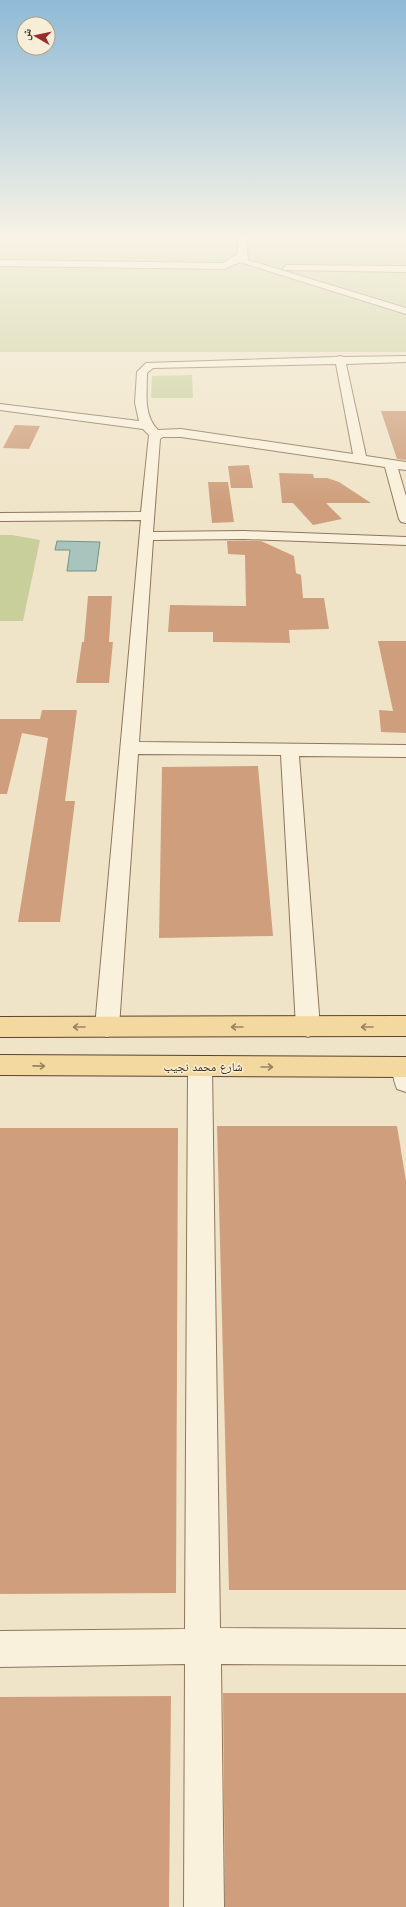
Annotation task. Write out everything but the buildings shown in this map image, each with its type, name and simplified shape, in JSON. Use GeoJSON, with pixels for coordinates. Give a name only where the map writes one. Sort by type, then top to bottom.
{"type":"FeatureCollection","features":[{"type":"Feature","properties":{"kind":"main road"},"geometry":{"type":"LineString","coordinates":[[0,1027],[406,1026]]}},
{"type":"Feature","properties":{"kind":"main road","name":"شارع محمد نجيب"},"geometry":{"type":"LineString","coordinates":[[0,1065],[200,1067],[405,1072]]}},
{"type":"Feature","properties":{"kind":"street"},"geometry":{"type":"LineString","coordinates":[[340,359],[360,458]]}},
{"type":"Feature","properties":{"kind":"street"},"geometry":{"type":"LineString","coordinates":[[107,1027],[131,748],[153,444],[152,431],[141,403],[140,387],[142,372],[150,365],[340,359],[406,359]]}},
{"type":"Feature","properties":{"kind":"street"},"geometry":{"type":"LineString","coordinates":[[0,408],[152,431],[181,433],[360,458],[406,466]]}},
{"type":"Feature","properties":{"kind":"street"},"geometry":{"type":"LineString","coordinates":[[390,463],[406,519]]}},
{"type":"Feature","properties":{"kind":"street"},"geometry":{"type":"LineString","coordinates":[[0,517],[148,516]]}},
{"type":"Feature","properties":{"kind":"street"},"geometry":{"type":"LineString","coordinates":[[147,536],[244,535],[406,541]]}},
{"type":"Feature","properties":{"kind":"street"},"geometry":{"type":"LineString","coordinates":[[131,748],[406,751]]}},
{"type":"Feature","properties":{"kind":"street"},"geometry":{"type":"LineString","coordinates":[[290,750],[308,1027]]}},
{"type":"Feature","properties":{"kind":"street"},"geometry":{"type":"LineString","coordinates":[[200,1067],[204,1646],[204,1907]]}},
{"type":"Feature","properties":{"kind":"street"},"geometry":{"type":"LineString","coordinates":[[0,1650],[204,1646],[406,1647]]}},
{"type":"Feature","properties":{"kind":"green space"},"geometry":{"type":"Polygon","coordinates":[[[0,325],[406,325],[406,352],[0,352],[0,325]]]}},
{"type":"Feature","properties":{"kind":"green space"},"geometry":{"type":"Polygon","coordinates":[[[192,375],[193,398],[151,398],[152,376],[192,375]]]}},
{"type":"Feature","properties":{"kind":"green space"},"geometry":{"type":"Polygon","coordinates":[[[0,535],[12,535],[40,540],[23,621],[0,621],[0,535]]]}},
{"type":"Feature","properties":{"kind":"water"},"geometry":{"type":"Polygon","coordinates":[[[57,541],[100,542],[96,571],[67,571],[70,550],[55,550],[57,541]]]}}]}
